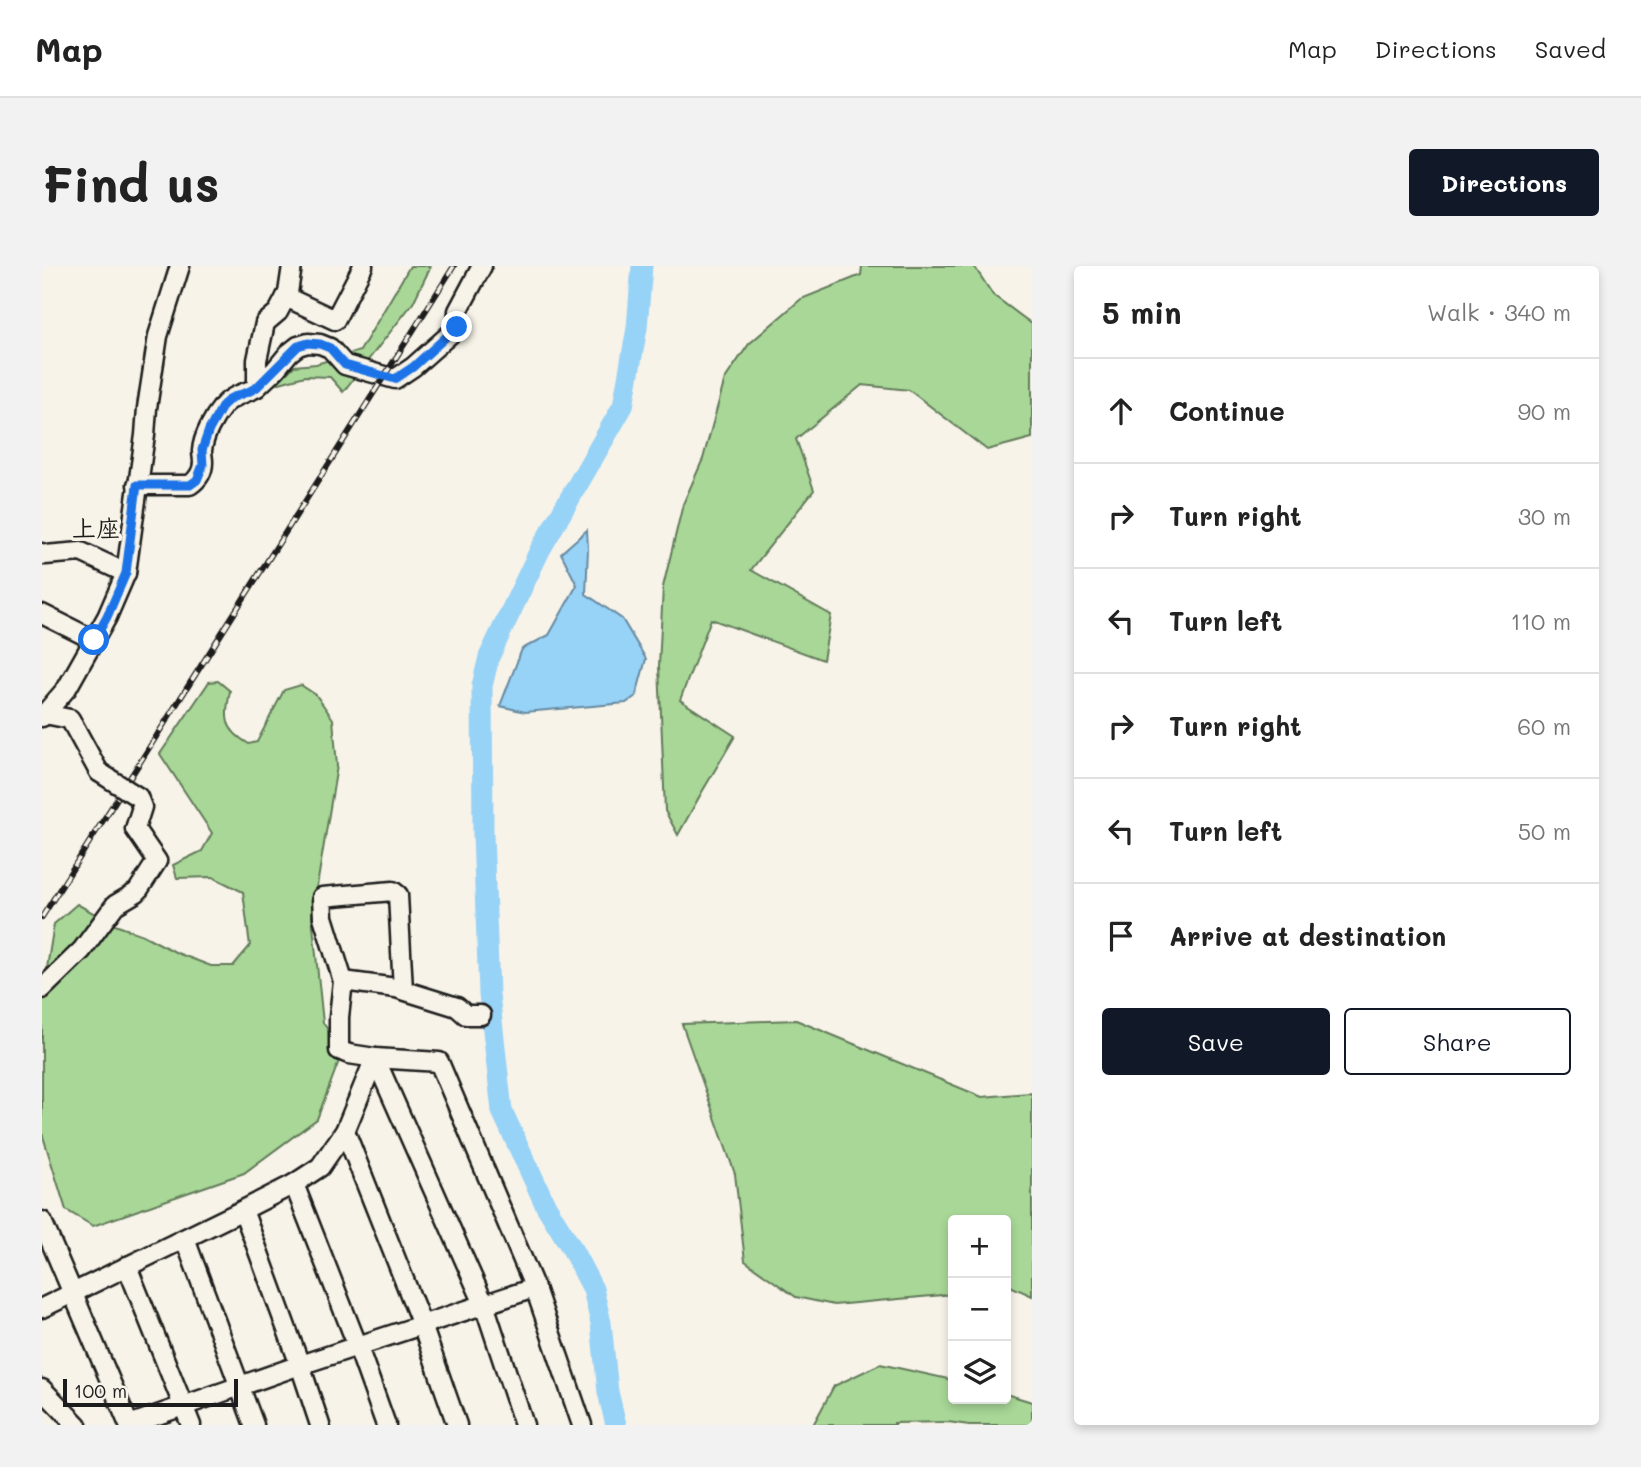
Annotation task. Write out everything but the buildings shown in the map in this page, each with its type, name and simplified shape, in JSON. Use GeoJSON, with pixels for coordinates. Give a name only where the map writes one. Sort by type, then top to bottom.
{"type":"FeatureCollection","features":[{"type":"Feature","properties":{"kind":"street"},"geometry":{"type":"LineString","coordinates":[[44,716],[67,688],[107,617],[126,573],[158,336],[180,266]]}},
{"type":"Feature","properties":{"kind":"street"},"geometry":{"type":"LineString","coordinates":[[257,387],[257,360],[265,323],[278,312],[288,293],[292,266]]}},
{"type":"Feature","properties":{"kind":"street"},"geometry":{"type":"LineString","coordinates":[[286,297],[335,320],[363,266]]}},
{"type":"Feature","properties":{"kind":"street"},"geometry":{"type":"LineString","coordinates":[[137,485],[190,485],[197,480],[203,465],[202,450],[209,430],[223,405],[231,398],[257,387],[298,346],[320,344],[330,348],[345,365],[395,379],[413,367],[457,327],[458,312],[482,266]]}},
{"type":"Feature","properties":{"kind":"street"},"geometry":{"type":"LineString","coordinates":[[43,557],[81,552],[126,573]]}},
{"type":"Feature","properties":{"kind":"street"},"geometry":{"type":"LineString","coordinates":[[42,614],[94,640]]}},
{"type":"Feature","properties":{"kind":"street"},"geometry":{"type":"LineString","coordinates":[[42,989],[82,950],[115,905],[136,892],[157,861],[135,829],[142,807],[138,797],[99,772],[70,719],[44,716]]}},
{"type":"Feature","properties":{"kind":"street"},"geometry":{"type":"LineString","coordinates":[[403,990],[398,895],[393,891],[322,897],[323,918],[343,981],[339,1050],[349,1055],[439,1062],[536,1292],[582,1425]]}},
{"type":"Feature","properties":{"kind":"street"},"geometry":{"type":"LineString","coordinates":[[343,981],[403,990],[457,1007],[466,1015],[481,1015]]}},
{"type":"Feature","properties":{"kind":"street"},"geometry":{"type":"LineString","coordinates":[[42,1308],[243,1210],[294,1184],[320,1167],[345,1131],[375,1058]]}},
{"type":"Feature","properties":{"kind":"street"},"geometry":{"type":"LineString","coordinates":[[375,1058],[484,1304],[524,1425]]}},
{"type":"Feature","properties":{"kind":"street"},"geometry":{"type":"LineString","coordinates":[[345,1131],[422,1325],[457,1425]]}},
{"type":"Feature","properties":{"kind":"street"},"geometry":{"type":"LineString","coordinates":[[294,1184],[386,1425]]}},
{"type":"Feature","properties":{"kind":"street"},"geometry":{"type":"LineString","coordinates":[[243,1210],[320,1425]]}},
{"type":"Feature","properties":{"kind":"street"},"geometry":{"type":"LineString","coordinates":[[42,1221],[129,1425],[484,1304],[528,1290],[536,1292]]}},
{"type":"Feature","properties":{"kind":"street"},"geometry":{"type":"LineString","coordinates":[[184,1239],[254,1425]]}},
{"type":"Feature","properties":{"kind":"street"},"geometry":{"type":"LineString","coordinates":[[127,1266],[191,1425]]}},
{"type":"Feature","properties":{"kind":"street"},"geometry":{"type":"LineString","coordinates":[[42,1390],[77,1425]]}},
{"type":"Feature","properties":{"kind":"green space"},"geometry":{"type":"Polygon","coordinates":[[[410,266],[431,266],[413,303],[343,392],[330,377],[305,376],[276,384],[294,366],[316,364],[360,351],[410,266]]]}},
{"type":"Feature","properties":{"kind":"green space"},"geometry":{"type":"Polygon","coordinates":[[[862,266],[974,266],[993,295],[1032,324],[1032,438],[987,450],[909,390],[862,385],[796,439],[814,490],[751,570],[831,615],[823,660],[711,619],[680,700],[735,736],[678,835],[665,811],[659,666],[663,587],[683,504],[703,459],[725,379],[749,344],[801,299],[861,275],[862,266]]]}},
{"type":"Feature","properties":{"kind":"green space"},"geometry":{"type":"Polygon","coordinates":[[[218,681],[230,691],[227,716],[230,728],[249,744],[257,742],[284,690],[301,685],[316,695],[333,719],[337,766],[312,916],[323,1023],[343,1050],[317,1119],[244,1173],[93,1226],[66,1210],[42,1133],[42,999],[54,924],[77,904],[115,925],[211,966],[233,966],[250,946],[243,892],[213,877],[177,878],[173,865],[202,851],[212,833],[160,754],[209,682],[218,681]]]}},
{"type":"Feature","properties":{"kind":"green space"},"geometry":{"type":"Polygon","coordinates":[[[796,1020],[982,1097],[1030,1093],[1032,1296],[1011,1286],[1011,1215],[948,1215],[948,1294],[834,1305],[796,1297],[745,1261],[735,1174],[682,1024],[796,1020]]]}},
{"type":"Feature","properties":{"kind":"green space"},"geometry":{"type":"Polygon","coordinates":[[[880,1364],[948,1379],[948,1404],[1011,1404],[1011,1396],[1032,1402],[1032,1425],[969,1425],[948,1422],[813,1425],[834,1386],[880,1364]]]}},
{"type":"Feature","properties":{"kind":"water"},"geometry":{"type":"Polygon","coordinates":[[[587,530],[586,594],[622,619],[646,659],[636,696],[626,703],[525,712],[500,706],[522,649],[549,635],[577,585],[561,553],[587,530]]]}},
{"type":"Feature","properties":{"kind":"waterway"},"geometry":{"type":"LineString","coordinates":[[616,1425],[608,1392],[601,1323],[593,1289],[546,1206],[502,1111],[489,994],[483,834],[482,686],[489,657],[540,550],[623,406],[637,328],[642,266]]}},
{"type":"Feature","properties":{"kind":"railway"},"geometry":{"type":"LineString","coordinates":[[42,917],[454,266]]}},
{"type":"Feature","properties":{"kind":"district","name":"上座"},"geometry":{"type":"Point","coordinates":[96,527]}},
{"type":"Feature","properties":{"kind":"route"},"geometry":{"type":"LineString","coordinates":[[94,640],[126,573],[137,485],[190,485],[197,480],[203,465],[202,450],[209,430],[223,405],[231,398],[257,387],[289,353],[308,343],[330,348],[345,365],[395,379],[413,367],[457,327]]}}]}
